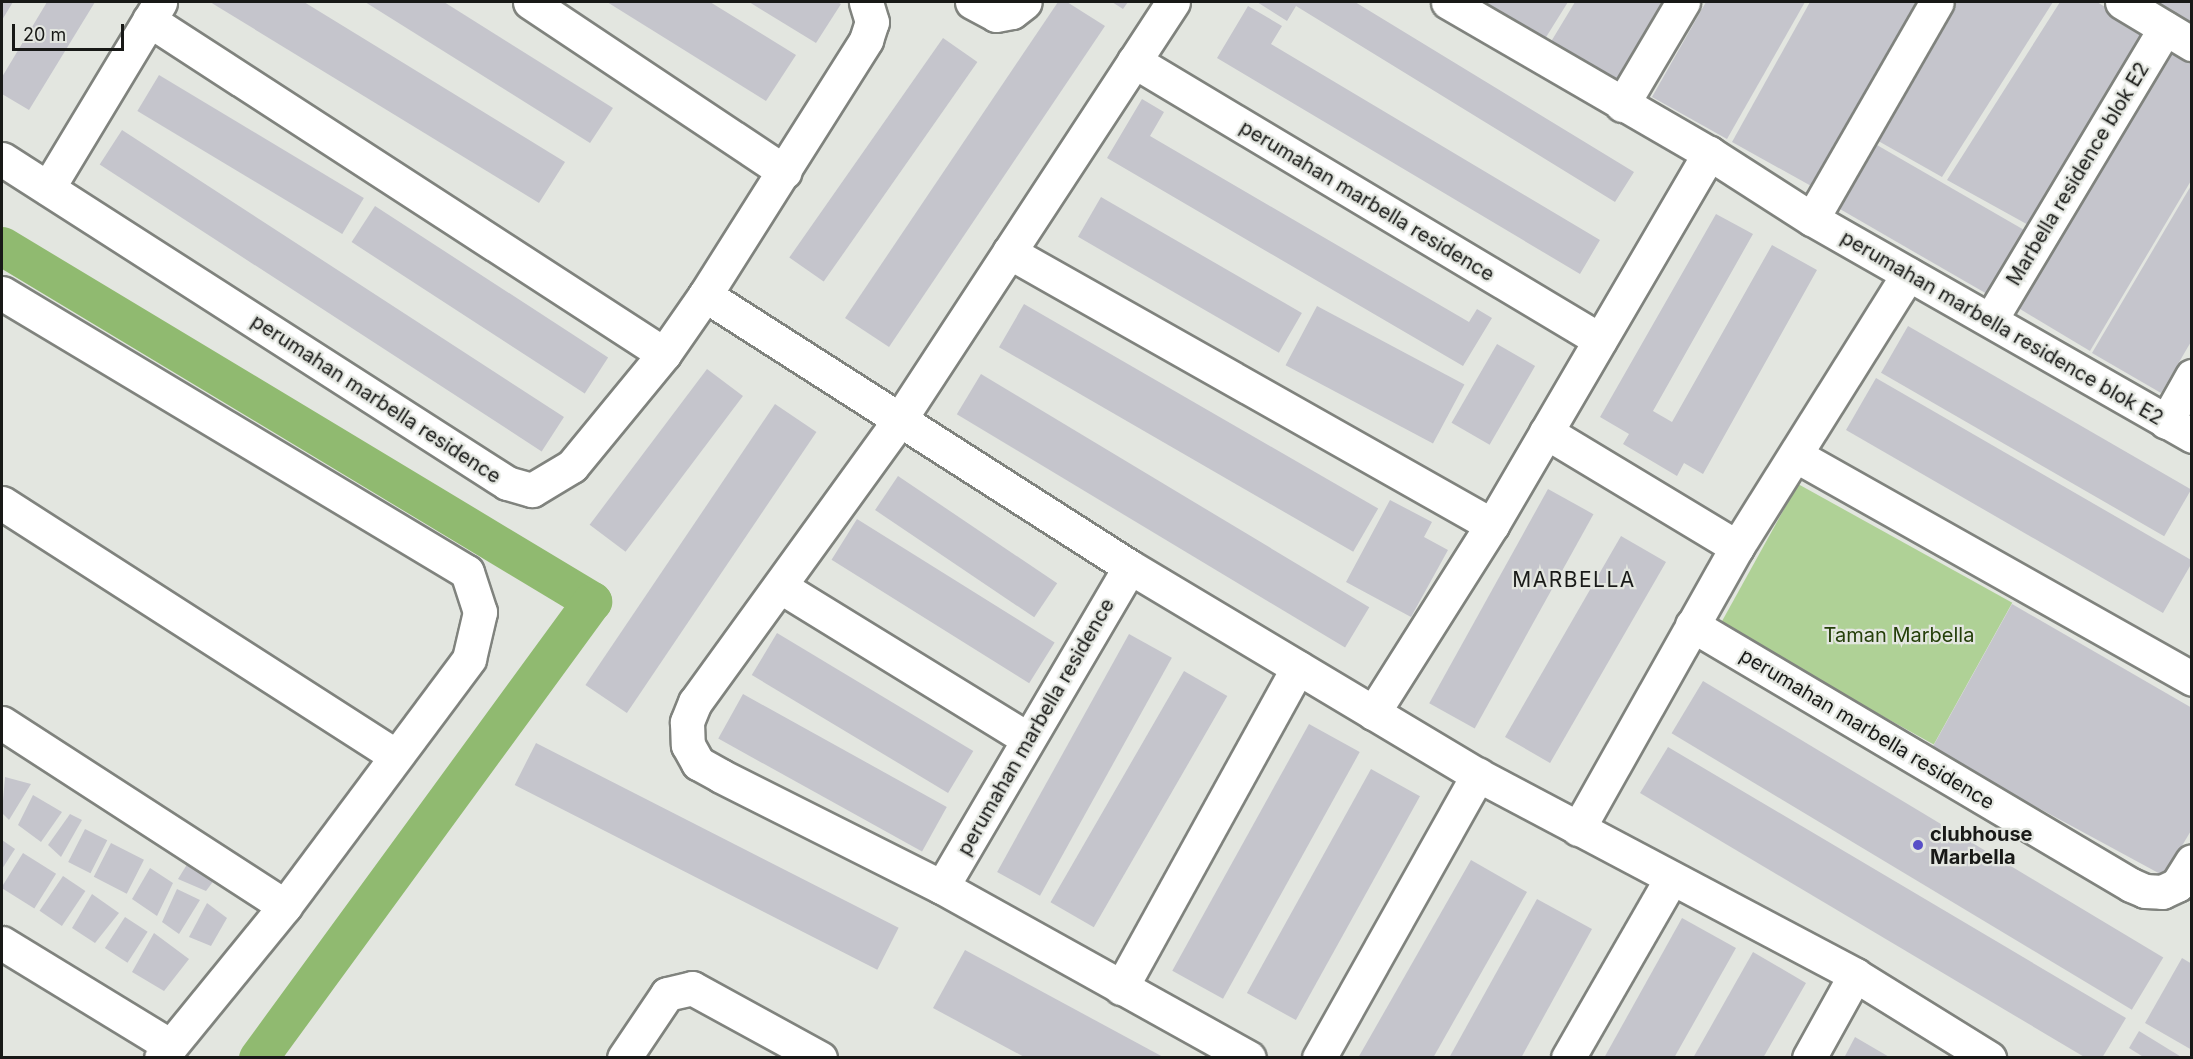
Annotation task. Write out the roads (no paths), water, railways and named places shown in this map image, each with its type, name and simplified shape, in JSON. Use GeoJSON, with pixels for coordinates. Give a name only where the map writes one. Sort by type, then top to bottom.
{"type":"FeatureCollection","features":[{"type":"Feature","properties":{"kind":"street"},"geometry":{"type":"LineString","coordinates":[[530,2],[785,172]]}},
{"type":"Feature","properties":{"kind":"street"},"geometry":{"type":"LineString","coordinates":[[972,2],[996,15],[1012,12],[1025,2]]}},
{"type":"Feature","properties":{"kind":"street"},"geometry":{"type":"LineString","coordinates":[[1173,2],[898,422],[781,587],[695,702],[687,722],[688,745],[698,763],[942,887],[1249,1058]]}},
{"type":"Feature","properties":{"kind":"street"},"geometry":{"type":"LineString","coordinates":[[1622,105],[1683,2]]}},
{"type":"Feature","properties":{"kind":"street"},"geometry":{"type":"LineString","coordinates":[[1456,4],[1622,105],[1709,153],[1812,219],[1937,2]]}},
{"type":"Feature","properties":{"kind":"street","name":"Marbella residence blok E2"},"geometry":{"type":"LineString","coordinates":[[1991,319],[2178,36],[2122,2]]}},
{"type":"Feature","properties":{"kind":"street","name":"perumahan marbella residence"},"geometry":{"type":"LineString","coordinates":[[2,159],[507,483],[532,490],[572,466],[664,354],[705,295],[785,172],[866,40],[872,22],[868,4]]}},
{"type":"Feature","properties":{"kind":"street"},"geometry":{"type":"LineString","coordinates":[[48,188],[155,11],[664,354]]}},
{"type":"Feature","properties":{"kind":"street","name":"perumahan marbella residence"},"geometry":{"type":"LineString","coordinates":[[1134,61],[1600,340]]}},
{"type":"Feature","properties":{"kind":"street"},"geometry":{"type":"LineString","coordinates":[[1373,713],[1492,525],[1709,153]]}},
{"type":"Feature","properties":{"kind":"street","name":"perumahan marbella residence blok E2"},"geometry":{"type":"LineString","coordinates":[[1812,219],[1991,319],[2179,429]]}},
{"type":"Feature","properties":{"kind":"street"},"geometry":{"type":"LineString","coordinates":[[1009,252],[1492,525]]}},
{"type":"Feature","properties":{"kind":"street"},"geometry":{"type":"LineString","coordinates":[[1578,829],[1737,547],[1797,456],[1908,274]]}},
{"type":"Feature","properties":{"kind":"street"},"geometry":{"type":"LineString","coordinates":[[2,293],[467,572],[480,612],[469,659],[285,906],[165,1051],[2,943]]}},
{"type":"Feature","properties":{"kind":"street"},"geometry":{"type":"LineString","coordinates":[[705,295],[898,422],[1130,567],[1478,776],[1855,975],[1989,1058]]}},
{"type":"Feature","properties":{"kind":"street"},"geometry":{"type":"LineString","coordinates":[[2179,429],[2192,376]]}},
{"type":"Feature","properties":{"kind":"street"},"geometry":{"type":"LineString","coordinates":[[1546,432],[1737,547]]}},
{"type":"Feature","properties":{"kind":"street"},"geometry":{"type":"LineString","coordinates":[[1797,456],[2192,679]]}},
{"type":"Feature","properties":{"kind":"street"},"geometry":{"type":"LineString","coordinates":[[2,503],[396,756]]}},
{"type":"Feature","properties":{"kind":"street","name":"perumahan marbella residence"},"geometry":{"type":"LineString","coordinates":[[942,887],[1130,567]]}},
{"type":"Feature","properties":{"kind":"street"},"geometry":{"type":"LineString","coordinates":[[781,587],[1028,739]]}},
{"type":"Feature","properties":{"kind":"street","name":"perumahan marbella residence"},"geometry":{"type":"LineString","coordinates":[[1692,625],[2131,885],[2145,891],[2162,892],[2177,885],[2192,861]]}},
{"type":"Feature","properties":{"kind":"street"},"geometry":{"type":"LineString","coordinates":[[1120,988],[1298,668]]}},
{"type":"Feature","properties":{"kind":"street"},"geometry":{"type":"LineString","coordinates":[[2,723],[285,906]]}},
{"type":"Feature","properties":{"kind":"street"},"geometry":{"type":"LineString","coordinates":[[1319,1058],[1478,776]]}},
{"type":"Feature","properties":{"kind":"street"},"geometry":{"type":"LineString","coordinates":[[1568,1058],[1671,879]]}},
{"type":"Feature","properties":{"kind":"street"},"geometry":{"type":"LineString","coordinates":[[1809,1058],[1855,975]]}},
{"type":"Feature","properties":{"kind":"street"},"geometry":{"type":"LineString","coordinates":[[624,1058],[668,994],[692,988],[806,1054]]}},
{"type":"Feature","properties":{"kind":"waterway"},"geometry":{"type":"LineString","coordinates":[[2,246],[592,601],[258,1058]]}},
{"type":"Feature","properties":{"kind":"place","name":"clubhouse Marbella"},"geometry":{"type":"Point","coordinates":[1918,845]}},
{"type":"Feature","properties":{"kind":"district","name":"MARBELLA"},"geometry":{"type":"Point","coordinates":[1574,580]}},
{"type":"Feature","properties":{"kind":"park label","name":"Taman Marbella"},"geometry":{"type":"Point","coordinates":[1899,635]}}]}
